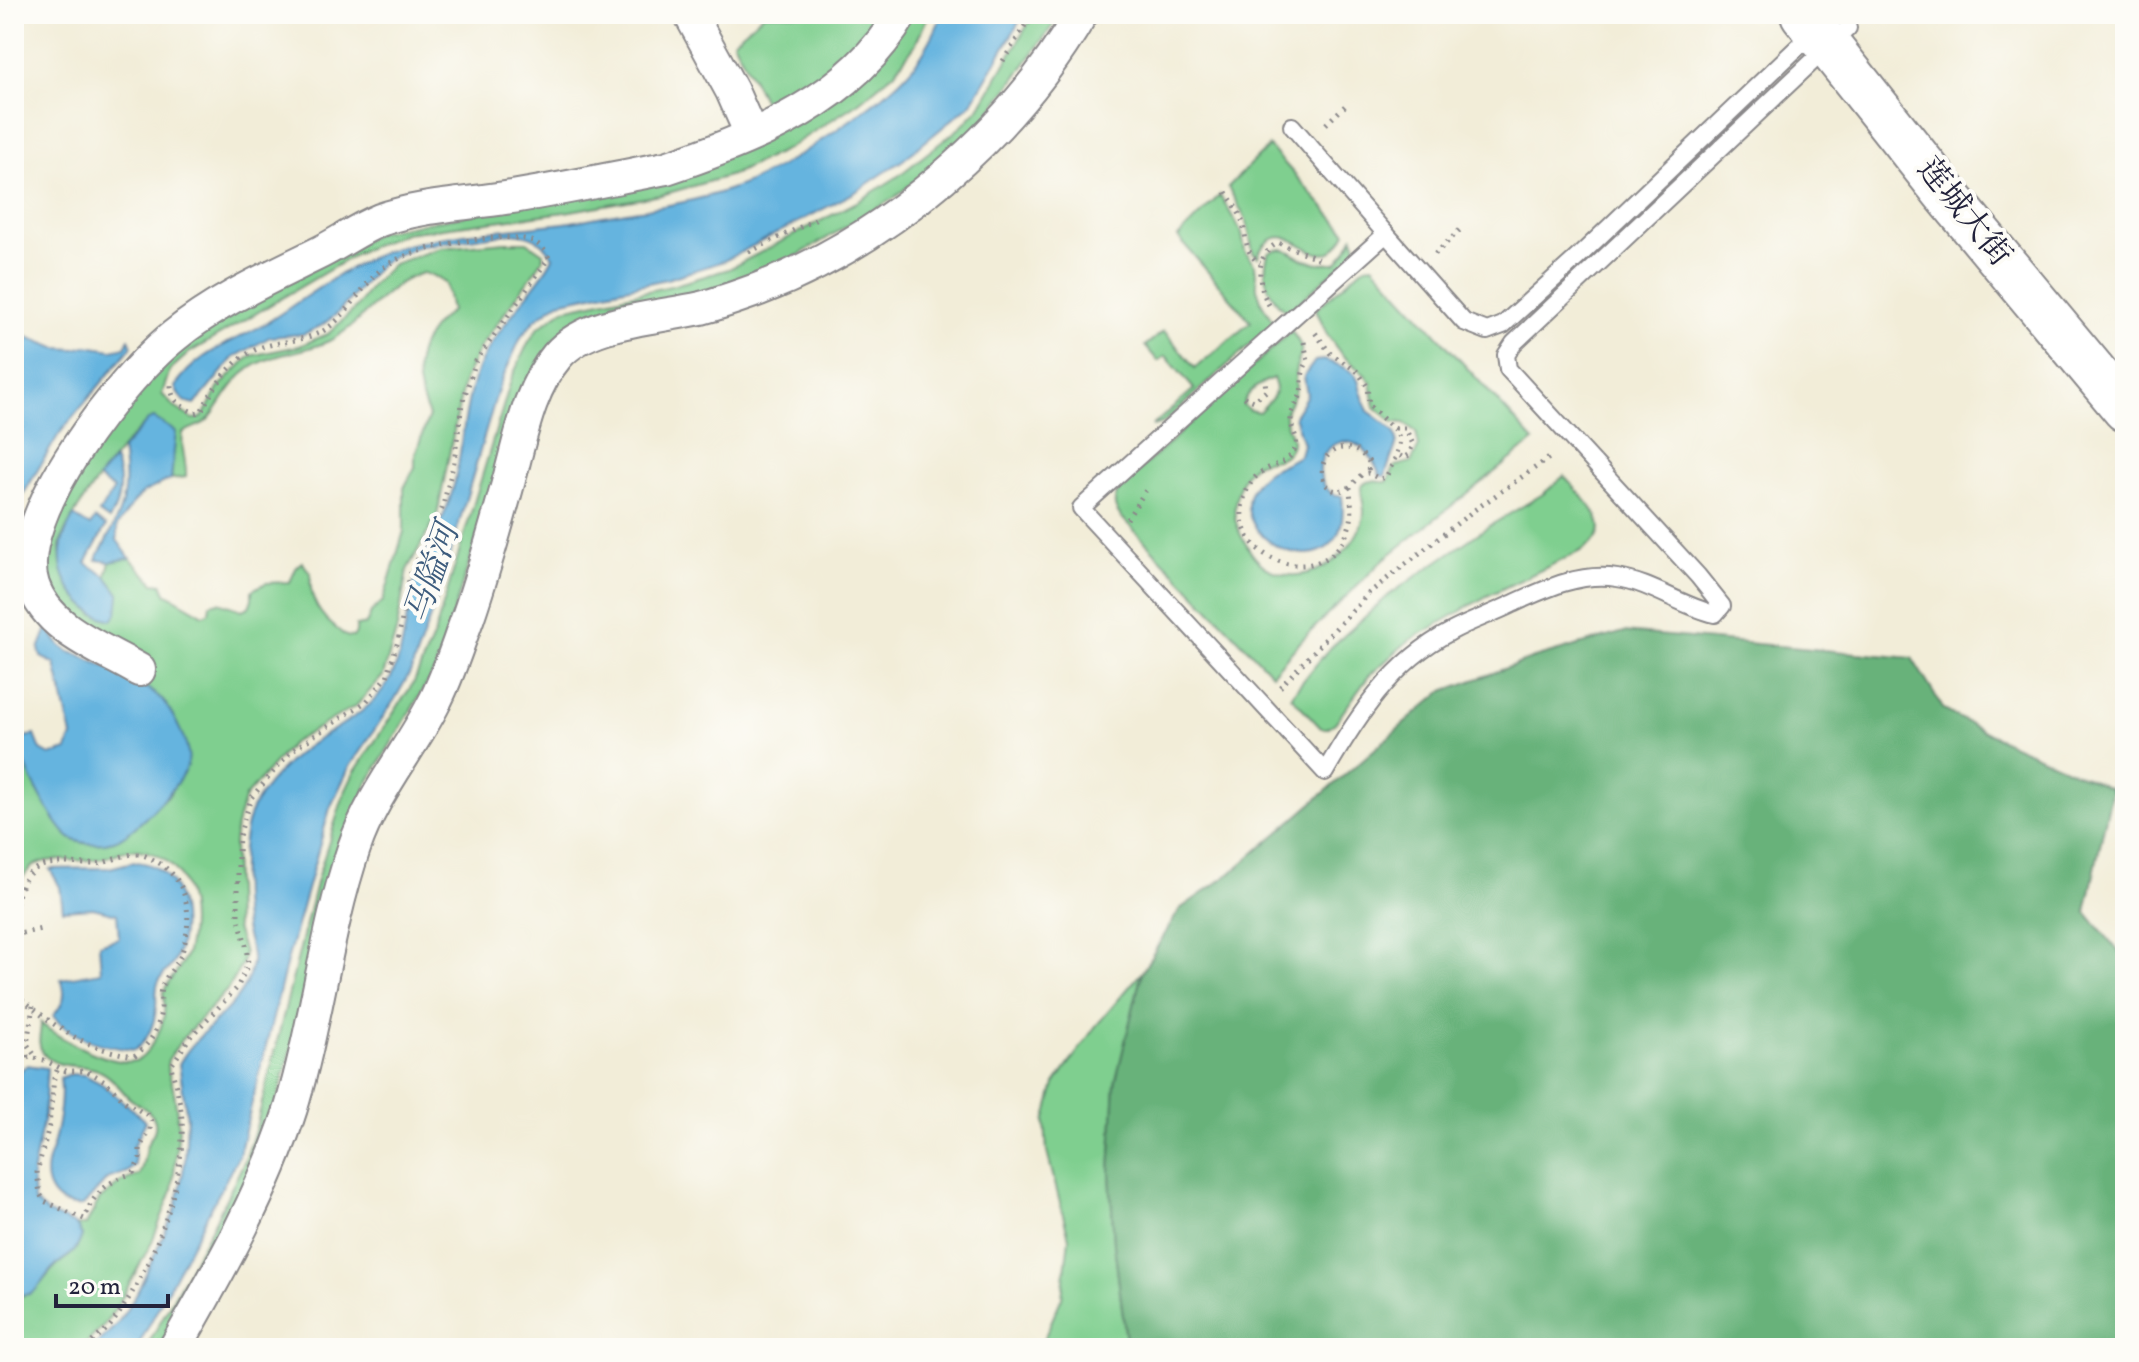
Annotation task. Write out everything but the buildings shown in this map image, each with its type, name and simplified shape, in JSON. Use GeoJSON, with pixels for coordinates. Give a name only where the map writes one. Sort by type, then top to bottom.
{"type":"FeatureCollection","features":[{"type":"Feature","properties":{"kind":"main road","name":"莲城大街"},"geometry":{"type":"LineString","coordinates":[[1828,25],[2125,368]]}},
{"type":"Feature","properties":{"kind":"main road","name":"莲城大街"},"geometry":{"type":"LineString","coordinates":[[1828,25],[1946,194],[2125,409]]}},
{"type":"Feature","properties":{"kind":"street"},"geometry":{"type":"LineString","coordinates":[[690,14],[732,91],[751,134]]}},
{"type":"Feature","properties":{"kind":"street"},"geometry":{"type":"LineString","coordinates":[[139,670],[73,633],[57,620],[42,603],[33,585],[30,565],[42,508],[61,474],[89,431],[124,387],[146,361],[175,335],[251,286],[380,220],[666,168],[711,153],[820,100],[873,55],[901,14]]}},
{"type":"Feature","properties":{"kind":"street"},"geometry":{"type":"LineString","coordinates":[[175,1348],[233,1244],[278,1146],[292,1103],[329,939],[355,845],[370,809],[434,703],[470,611],[525,421],[539,384],[556,357],[571,343],[588,334],[620,324],[706,307],[760,289],[848,245],[887,221],[1000,124],[1065,43],[1081,14]]}},
{"type":"Feature","properties":{"kind":"lane"},"geometry":{"type":"LineString","coordinates":[[1292,126],[1464,322],[1487,331],[1503,325],[1828,25]]}},
{"type":"Feature","properties":{"kind":"lane"},"geometry":{"type":"LineString","coordinates":[[1386,234],[1081,508],[1325,772],[1370,701],[1400,668],[1448,633],[1541,591],[1579,578],[1615,577],[1643,584],[1702,611],[1715,614],[1722,606],[1508,369],[1506,355],[1514,343],[1828,25]]}},
{"type":"Feature","properties":{"kind":"path"},"geometry":{"type":"LineString","coordinates":[[1226,192],[1240,215],[1247,249],[1260,263]]}},
{"type":"Feature","properties":{"kind":"path"},"geometry":{"type":"LineString","coordinates":[[1418,270],[1463,227]]}},
{"type":"Feature","properties":{"kind":"path"},"geometry":{"type":"LineString","coordinates":[[87,1348],[112,1324],[131,1293],[171,1206],[179,1164],[182,1121],[171,1066],[190,1037],[237,988],[248,964],[238,916],[238,855],[241,827],[251,798],[291,751],[367,701],[387,677],[398,641],[410,575],[442,509],[468,383],[486,344],[549,258],[537,243],[516,237],[420,250],[387,264],[346,313],[323,331],[250,352],[218,383],[201,412],[195,413],[174,399],[171,383],[175,374]]}},
{"type":"Feature","properties":{"kind":"path"},"geometry":{"type":"LineString","coordinates":[[1327,259],[1316,258],[1278,243],[1263,253],[1260,263],[1261,287],[1266,300],[1293,318],[1358,372],[1367,386],[1369,405],[1395,428],[1399,437],[1398,455],[1386,477],[1380,479],[1368,473],[1362,474],[1342,491],[1335,491],[1324,482],[1324,465],[1334,451],[1349,446],[1357,449],[1369,462],[1368,473]]}},
{"type":"Feature","properties":{"kind":"path"},"geometry":{"type":"LineString","coordinates":[[1293,318],[1304,341],[1308,361],[1301,371],[1301,394],[1291,415],[1297,442],[1287,459],[1256,473],[1243,500],[1241,514],[1247,533],[1256,546],[1278,561],[1310,566],[1324,560],[1335,550],[1350,526],[1350,487]]}},
{"type":"Feature","properties":{"kind":"path"},"geometry":{"type":"LineString","coordinates":[[1395,428],[1405,428],[1413,444],[1409,455],[1404,458],[1398,455]]}},
{"type":"Feature","properties":{"kind":"path"},"geometry":{"type":"LineString","coordinates":[[1264,706],[1369,593],[1473,511],[1573,440]]}},
{"type":"Feature","properties":{"kind":"path"},"geometry":{"type":"LineString","coordinates":[[14,919],[17,899],[32,871],[52,864],[104,863],[126,856],[146,856],[167,868],[184,891],[187,903],[184,946],[176,967],[162,984],[160,1015],[153,1036],[134,1056],[78,1041],[47,1021],[33,1005],[14,993]]}},
{"type":"Feature","properties":{"kind":"path"},"geometry":{"type":"LineString","coordinates":[[14,935],[42,929]]}},
{"type":"Feature","properties":{"kind":"path"},"geometry":{"type":"LineString","coordinates":[[33,1005],[27,1044],[37,1058]]}},
{"type":"Feature","properties":{"kind":"path"},"geometry":{"type":"LineString","coordinates":[[14,1077],[22,1061],[29,1057],[58,1068],[96,1075],[151,1121],[134,1172],[113,1181],[101,1191],[90,1204],[84,1219],[44,1201],[37,1183],[58,1068]]}},
{"type":"Feature","properties":{"kind":"green space"},"geometry":{"type":"Polygon","coordinates":[[[764,14],[881,14],[848,54],[807,90],[773,110],[765,103],[733,41],[764,14]]]}},
{"type":"Feature","properties":{"kind":"green space"},"geometry":{"type":"Polygon","coordinates":[[[915,14],[929,14],[915,45],[894,73],[859,102],[787,149],[732,175],[661,195],[565,212],[405,233],[363,250],[189,353],[170,370],[162,394],[173,406],[193,419],[202,418],[219,387],[250,356],[299,346],[328,334],[357,307],[371,286],[393,264],[440,248],[505,242],[527,242],[543,253],[543,260],[480,347],[464,380],[437,516],[407,570],[397,628],[383,676],[357,705],[292,743],[245,797],[234,844],[236,928],[244,953],[242,964],[228,989],[182,1039],[168,1060],[179,1129],[172,1191],[151,1244],[105,1324],[82,1348],[14,1348],[14,1293],[22,1296],[39,1285],[79,1243],[82,1235],[76,1225],[86,1225],[99,1200],[121,1182],[139,1175],[155,1128],[150,1114],[105,1074],[95,1069],[60,1064],[48,1058],[40,1045],[41,1023],[73,1044],[102,1056],[128,1062],[138,1060],[147,1052],[159,1030],[164,1015],[163,993],[185,958],[190,936],[189,904],[179,875],[169,863],[139,850],[98,859],[37,864],[21,881],[14,898],[14,722],[29,773],[46,802],[129,831],[171,793],[180,732],[166,704],[134,682],[65,609],[49,585],[43,553],[45,534],[111,418],[185,345],[235,312],[379,232],[702,169],[915,14]],[[423,273],[409,278],[329,341],[266,360],[248,370],[232,386],[210,418],[183,433],[186,477],[171,479],[175,432],[154,418],[144,425],[99,477],[63,536],[60,548],[62,558],[71,587],[80,601],[94,614],[117,602],[119,594],[106,576],[110,562],[130,558],[154,583],[162,584],[166,593],[204,615],[209,612],[210,604],[219,602],[242,610],[249,607],[252,590],[266,583],[290,582],[302,562],[311,574],[311,590],[320,612],[343,634],[353,637],[356,626],[366,624],[372,611],[383,601],[404,531],[404,488],[415,467],[415,455],[429,416],[419,386],[418,359],[429,334],[451,311],[446,284],[423,273]]]}},
{"type":"Feature","properties":{"kind":"green space"},"geometry":{"type":"Polygon","coordinates":[[[1037,14],[1061,14],[987,117],[969,137],[894,198],[785,263],[704,291],[595,317],[491,494],[435,670],[367,784],[275,1107],[251,1177],[161,1348],[146,1348],[245,1160],[256,1127],[317,879],[344,794],[354,773],[414,682],[434,635],[512,377],[538,328],[564,309],[671,286],[729,269],[857,202],[897,177],[962,126],[980,107],[1028,24],[1037,14]]]}},
{"type":"Feature","properties":{"kind":"green space"},"geometry":{"type":"Polygon","coordinates":[[[1269,146],[1346,232],[1336,247],[1327,253],[1318,253],[1279,237],[1268,242],[1258,257],[1253,253],[1247,222],[1228,187],[1269,146]]]}},
{"type":"Feature","properties":{"kind":"green space"},"geometry":{"type":"Polygon","coordinates":[[[1220,195],[1242,233],[1245,251],[1255,265],[1262,304],[1274,323],[1163,423],[1152,426],[1194,389],[1166,356],[1158,361],[1145,346],[1164,331],[1195,368],[1251,322],[1178,237],[1220,195]]]}},
{"type":"Feature","properties":{"kind":"green space"},"geometry":{"type":"Polygon","coordinates":[[[1353,237],[1357,249],[1352,255],[1287,313],[1268,286],[1265,271],[1268,253],[1282,249],[1311,262],[1336,263],[1353,237]]]}},
{"type":"Feature","properties":{"kind":"green space"},"geometry":{"type":"Polygon","coordinates":[[[1373,265],[1534,441],[1384,559],[1272,674],[1122,518],[1116,510],[1115,498],[1120,488],[1291,331],[1301,350],[1295,375],[1296,391],[1285,415],[1292,445],[1283,456],[1258,463],[1247,473],[1236,498],[1236,522],[1245,542],[1259,561],[1274,571],[1291,575],[1308,573],[1340,555],[1353,541],[1362,523],[1361,487],[1370,481],[1387,482],[1395,466],[1411,462],[1419,447],[1416,432],[1404,423],[1393,422],[1375,407],[1371,383],[1341,354],[1326,333],[1316,309],[1365,266],[1373,265]],[[1273,378],[1263,382],[1251,392],[1243,405],[1259,412],[1273,397],[1276,388],[1273,378]]]}},
{"type":"Feature","properties":{"kind":"green space"},"geometry":{"type":"Polygon","coordinates":[[[1564,476],[1595,512],[1600,529],[1591,544],[1487,596],[1407,642],[1369,676],[1335,723],[1327,728],[1321,728],[1291,696],[1327,651],[1389,595],[1486,528],[1543,494],[1564,476]]]}},
{"type":"Feature","properties":{"kind":"green space"},"geometry":{"type":"Polygon","coordinates":[[[1624,632],[1912,658],[1944,710],[1989,734],[2112,789],[2086,912],[2125,959],[2125,1348],[1127,1348],[1114,1244],[1110,1173],[1115,1084],[1142,972],[1180,909],[1231,873],[1441,692],[1534,658],[1624,632]]]}},
{"type":"Feature","properties":{"kind":"green space"},"geometry":{"type":"Polygon","coordinates":[[[1142,972],[1115,1084],[1110,1173],[1114,1244],[1127,1348],[1040,1348],[1062,1297],[1069,1238],[1047,1152],[1045,1122],[1055,1084],[1095,1027],[1142,972]]]}},
{"type":"Feature","properties":{"kind":"water","name":"马隘河"},"geometry":{"type":"Polygon","coordinates":[[[942,14],[1024,14],[971,104],[903,160],[854,193],[724,261],[667,279],[559,302],[535,320],[521,337],[499,386],[438,595],[411,671],[349,768],[330,808],[287,961],[239,1155],[137,1348],[93,1348],[117,1324],[136,1295],[176,1208],[185,1162],[187,1118],[179,1064],[187,1051],[239,995],[251,968],[242,883],[245,833],[253,807],[270,782],[291,760],[365,709],[393,674],[417,575],[452,492],[474,379],[492,343],[553,257],[536,239],[511,233],[420,246],[381,264],[337,314],[321,326],[304,334],[270,337],[233,358],[195,405],[182,399],[175,387],[193,365],[217,349],[268,322],[315,290],[381,253],[438,238],[563,223],[675,204],[715,194],[760,177],[820,141],[893,87],[926,49],[942,14]]]}},
{"type":"Feature","properties":{"kind":"water"},"geometry":{"type":"Polygon","coordinates":[[[14,332],[56,348],[87,346],[112,350],[125,347],[129,339],[132,346],[59,434],[14,510],[14,332]]]}},
{"type":"Feature","properties":{"kind":"water"},"geometry":{"type":"Polygon","coordinates":[[[1324,360],[1353,373],[1368,411],[1390,428],[1397,439],[1385,476],[1380,476],[1368,455],[1355,444],[1342,442],[1331,447],[1323,457],[1320,470],[1323,483],[1335,496],[1342,496],[1340,528],[1327,547],[1309,554],[1287,551],[1267,540],[1253,523],[1248,503],[1261,477],[1300,455],[1303,444],[1294,416],[1307,395],[1304,376],[1315,361],[1324,360]]]}},
{"type":"Feature","properties":{"kind":"water"},"geometry":{"type":"Polygon","coordinates":[[[154,418],[176,432],[171,479],[144,492],[117,526],[117,540],[130,558],[110,562],[97,560],[122,504],[125,479],[122,449],[148,420],[154,418]]]}},
{"type":"Feature","properties":{"kind":"water"},"geometry":{"type":"Polygon","coordinates":[[[114,459],[119,490],[109,520],[99,513],[114,490],[98,478],[114,459]]]}},
{"type":"Feature","properties":{"kind":"water"},"geometry":{"type":"Polygon","coordinates":[[[74,516],[90,526],[95,519],[106,526],[86,563],[106,576],[119,594],[117,614],[112,620],[87,608],[66,581],[60,560],[61,549],[74,516]]]}},
{"type":"Feature","properties":{"kind":"water"},"geometry":{"type":"Polygon","coordinates":[[[48,626],[63,648],[122,674],[163,701],[187,748],[188,762],[168,794],[145,819],[114,841],[87,843],[67,835],[54,819],[24,760],[18,738],[35,735],[41,750],[50,755],[67,750],[72,736],[55,664],[41,657],[39,649],[48,626]]]}},
{"type":"Feature","properties":{"kind":"water"},"geometry":{"type":"Polygon","coordinates":[[[133,862],[162,872],[172,883],[182,911],[176,958],[158,983],[152,1026],[143,1043],[134,1050],[112,1047],[79,1036],[53,1016],[63,999],[61,979],[101,972],[99,944],[119,938],[117,914],[93,908],[63,910],[60,887],[50,869],[109,868],[133,862]]]}},
{"type":"Feature","properties":{"kind":"water"},"geometry":{"type":"Polygon","coordinates":[[[27,1065],[47,1068],[44,1116],[32,1175],[34,1201],[48,1213],[76,1225],[82,1235],[73,1252],[53,1268],[33,1292],[22,1295],[14,1293],[14,1092],[21,1070],[27,1065]]]}},
{"type":"Feature","properties":{"kind":"water"},"geometry":{"type":"Polygon","coordinates":[[[70,1074],[85,1075],[102,1084],[146,1121],[134,1146],[135,1165],[127,1172],[107,1179],[83,1206],[65,1203],[52,1194],[46,1170],[60,1110],[60,1078],[70,1074]]]}}]}
